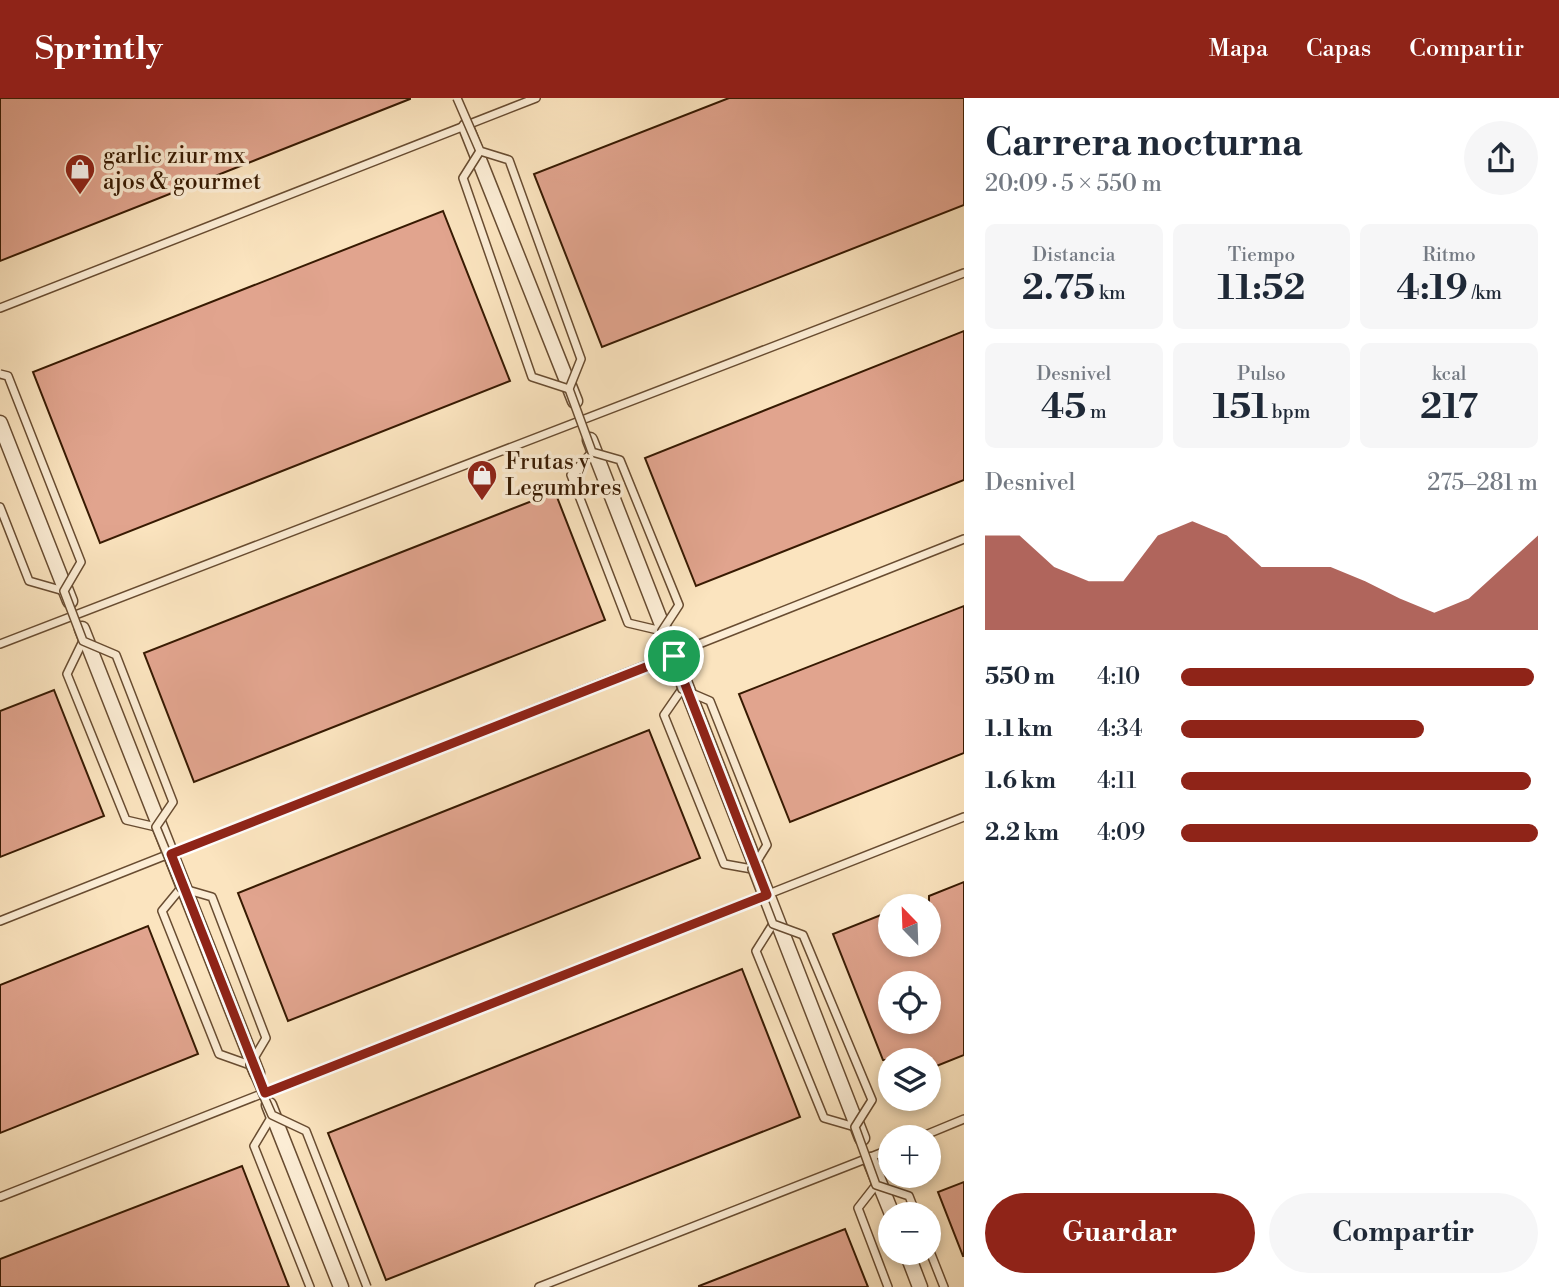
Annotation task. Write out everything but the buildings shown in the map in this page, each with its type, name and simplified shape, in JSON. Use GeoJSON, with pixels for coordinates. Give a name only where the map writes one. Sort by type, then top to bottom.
{"type":"FeatureCollection","features":[{"type":"Feature","properties":{"kind":"street"},"geometry":{"type":"LineString","coordinates":[[456,98],[886,1202]]}},
{"type":"Feature","properties":{"kind":"street"},"geometry":{"type":"LineString","coordinates":[[0,423],[341,1287]]}},
{"type":"Feature","properties":{"kind":"street"},"geometry":{"type":"LineString","coordinates":[[911,1265],[920,1287]]}},
{"type":"Feature","properties":{"kind":"lane"},"geometry":{"type":"LineString","coordinates":[[456,98],[480,151],[509,160],[581,359],[569,389],[592,452]]}},
{"type":"Feature","properties":{"kind":"lane"},"geometry":{"type":"LineString","coordinates":[[0,308],[536,98]]}},
{"type":"Feature","properties":{"kind":"lane"},"geometry":{"type":"LineString","coordinates":[[480,151],[463,178],[532,377],[569,389]]}},
{"type":"Feature","properties":{"kind":"lane"},"geometry":{"type":"LineString","coordinates":[[0,644],[964,273]]}},
{"type":"Feature","properties":{"kind":"lane"},"geometry":{"type":"LineString","coordinates":[[0,374],[8,376],[81,562],[64,591]]}},
{"type":"Feature","properties":{"kind":"lane"},"geometry":{"type":"LineString","coordinates":[[592,452],[620,460],[679,605],[662,631]]}},
{"type":"Feature","properties":{"kind":"lane"},"geometry":{"type":"LineString","coordinates":[[592,452],[571,475],[628,623],[662,631]]}},
{"type":"Feature","properties":{"kind":"lane"},"geometry":{"type":"LineString","coordinates":[[0,507],[29,581],[64,591]]}},
{"type":"Feature","properties":{"kind":"lane"},"geometry":{"type":"LineString","coordinates":[[0,921],[964,539]]}},
{"type":"Feature","properties":{"kind":"lane"},"geometry":{"type":"LineString","coordinates":[[64,591],[83,640],[116,655],[173,802],[156,827]]}},
{"type":"Feature","properties":{"kind":"lane"},"geometry":{"type":"LineString","coordinates":[[662,631],[682,689],[710,701],[767,845],[752,869]]}},
{"type":"Feature","properties":{"kind":"lane"},"geometry":{"type":"LineString","coordinates":[[83,640],[67,674],[126,820],[156,827]]}},
{"type":"Feature","properties":{"kind":"lane"},"geometry":{"type":"LineString","coordinates":[[682,689],[664,715],[724,864],[752,869]]}},
{"type":"Feature","properties":{"kind":"lane"},"geometry":{"type":"LineString","coordinates":[[0,1197],[964,817]]}},
{"type":"Feature","properties":{"kind":"lane"},"geometry":{"type":"LineString","coordinates":[[156,827],[181,888]]}},
{"type":"Feature","properties":{"kind":"lane"},"geometry":{"type":"LineString","coordinates":[[752,869],[773,924],[803,935],[872,1100],[855,1127]]}},
{"type":"Feature","properties":{"kind":"lane"},"geometry":{"type":"LineString","coordinates":[[181,888],[212,897],[266,1038],[250,1065]]}},
{"type":"Feature","properties":{"kind":"lane"},"geometry":{"type":"LineString","coordinates":[[181,888],[162,911],[219,1054],[250,1065],[272,1115],[306,1130],[366,1287]]}},
{"type":"Feature","properties":{"kind":"lane"},"geometry":{"type":"LineString","coordinates":[[773,924],[756,951],[761,964],[824,1118],[855,1127]]}},
{"type":"Feature","properties":{"kind":"lane"},"geometry":{"type":"LineString","coordinates":[[272,1115],[254,1146],[310,1287]]}},
{"type":"Feature","properties":{"kind":"lane"},"geometry":{"type":"LineString","coordinates":[[941,1128],[964,1119]]}},
{"type":"Feature","properties":{"kind":"lane"},"geometry":{"type":"LineString","coordinates":[[855,1127],[876,1185]]}},
{"type":"Feature","properties":{"kind":"lane"},"geometry":{"type":"LineString","coordinates":[[539,1287],[878,1154]]}},
{"type":"Feature","properties":{"kind":"lane"},"geometry":{"type":"LineString","coordinates":[[876,1185],[909,1196],[911,1202]]}},
{"type":"Feature","properties":{"kind":"lane"},"geometry":{"type":"LineString","coordinates":[[876,1185],[858,1208],[888,1287]]}},
{"type":"Feature","properties":{"kind":"lane"},"geometry":{"type":"LineString","coordinates":[[935,1265],[944,1287]]}},
{"type":"Feature","properties":{"kind":"place","name":"garlic ziur mx ajos & gourmet"},"geometry":{"type":"Point","coordinates":[80,196]}},
{"type":"Feature","properties":{"kind":"place","name":"Frutas y Legumbres"},"geometry":{"type":"Point","coordinates":[482,502]}},
{"type":"Feature","properties":{"kind":"route"},"geometry":{"type":"LineString","coordinates":[[674,656],[767,895],[265,1093],[171,854],[674,656]]}}]}
